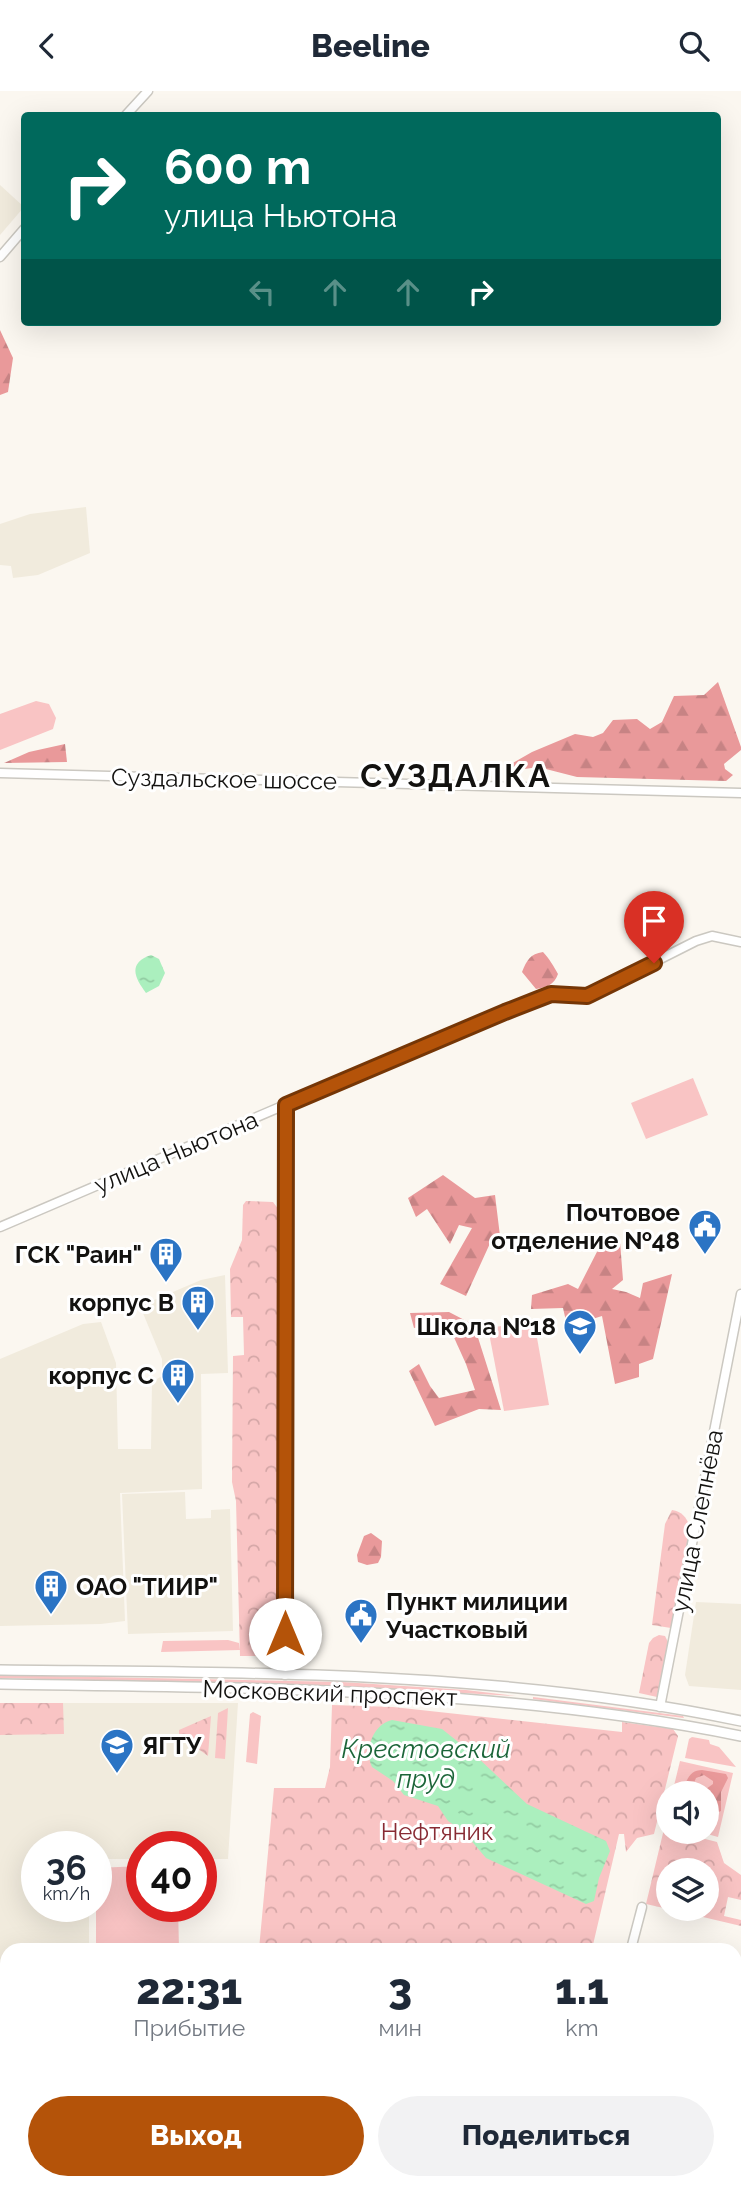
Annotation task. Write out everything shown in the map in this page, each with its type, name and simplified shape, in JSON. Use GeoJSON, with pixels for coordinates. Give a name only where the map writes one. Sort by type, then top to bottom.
{"type":"FeatureCollection","features":[{"type":"Feature","properties":{"kind":"main road","name":"Московский проспект"},"geometry":{"type":"LineString","coordinates":[[0,1669],[381,1679],[524,1690],[690,1711],[741,1721]]}},
{"type":"Feature","properties":{"kind":"main road","name":"Московский проспект"},"geometry":{"type":"LineString","coordinates":[[0,1684],[360,1692],[523,1704],[687,1725],[741,1736]]}},
{"type":"Feature","properties":{"kind":"main road"},"geometry":{"type":"LineString","coordinates":[[523,1704],[524,1690]]}},
{"type":"Feature","properties":{"kind":"street"},"geometry":{"type":"LineString","coordinates":[[129,112],[148,91]]}},
{"type":"Feature","properties":{"kind":"street"},"geometry":{"type":"LineString","coordinates":[[0,257],[21,232]]}},
{"type":"Feature","properties":{"kind":"street","name":"Суздальское шоссе"},"geometry":{"type":"LineString","coordinates":[[0,773],[741,793]]}},
{"type":"Feature","properties":{"kind":"street","name":"улица Ньютона"},"geometry":{"type":"LineString","coordinates":[[0,1227],[469,1026],[551,994],[587,996],[696,941],[712,936],[741,941]]}},
{"type":"Feature","properties":{"kind":"street"},"geometry":{"type":"LineString","coordinates":[[285,1675],[286,1105]]}},
{"type":"Feature","properties":{"kind":"street","name":"улица Слепнёва"},"geometry":{"type":"LineString","coordinates":[[660,1707],[741,1294]]}},
{"type":"Feature","properties":{"kind":"street"},"geometry":{"type":"LineString","coordinates":[[687,1725],[690,1711]]}},
{"type":"Feature","properties":{"kind":"street"},"geometry":{"type":"LineString","coordinates":[[633,1943],[642,1907]]}},
{"type":"Feature","properties":{"kind":"shaded area"},"geometry":{"type":"Polygon","coordinates":[[[0,185],[21,204],[21,210],[0,235],[0,185]]]}},
{"type":"Feature","properties":{"kind":"shaded area"},"geometry":{"type":"Polygon","coordinates":[[[86,507],[90,553],[38,575],[13,578],[11,566],[0,565],[0,524],[30,514],[86,507]]]}},
{"type":"Feature","properties":{"kind":"shaded area"},"geometry":{"type":"Polygon","coordinates":[[[225,1275],[228,1373],[201,1374],[202,1489],[120,1493],[125,1621],[0,1626],[0,1359],[83,1324],[101,1322],[116,1363],[118,1449],[151,1449],[152,1382],[162,1376],[162,1359],[140,1306],[201,1280],[225,1275]]]}},
{"type":"Feature","properties":{"kind":"shaded area"},"geometry":{"type":"Polygon","coordinates":[[[185,1492],[186,1519],[211,1518],[211,1510],[230,1509],[233,1631],[128,1634],[122,1494],[185,1492]]]}},
{"type":"Feature","properties":{"kind":"shaded area"},"geometry":{"type":"Polygon","coordinates":[[[696,1602],[741,1604],[741,1690],[689,1686],[685,1675],[696,1602]]]}},
{"type":"Feature","properties":{"kind":"shaded area","name":"ЯГТУ"},"geometry":{"type":"Polygon","coordinates":[[[0,1703],[238,1703],[228,1859],[217,1859],[217,1831],[126,1831],[126,1859],[112,1859],[112,1831],[21,1831],[21,1922],[89,1922],[89,1943],[0,1943],[0,1703]]]}},
{"type":"Feature","properties":{"kind":"green space"},"geometry":{"type":"Polygon","coordinates":[[[0,330],[13,358],[8,392],[0,395],[0,330]]]}},
{"type":"Feature","properties":{"kind":"green space"},"geometry":{"type":"Polygon","coordinates":[[[718,682],[741,747],[741,750],[724,764],[725,769],[733,775],[726,781],[577,777],[538,767],[504,772],[504,768],[532,752],[575,734],[593,737],[603,733],[613,720],[637,719],[650,729],[662,722],[674,696],[704,695],[718,682]]]}},
{"type":"Feature","properties":{"kind":"green space"},"geometry":{"type":"Polygon","coordinates":[[[36,701],[49,704],[56,718],[53,729],[0,750],[0,714],[36,701]]]}},
{"type":"Feature","properties":{"kind":"green space"},"geometry":{"type":"Polygon","coordinates":[[[65,744],[67,762],[4,763],[29,752],[65,744]]]}},
{"type":"Feature","properties":{"kind":"green space"},"geometry":{"type":"Polygon","coordinates":[[[543,952],[558,974],[550,985],[536,989],[522,972],[530,958],[543,952]]]}},
{"type":"Feature","properties":{"kind":"green space"},"geometry":{"type":"Polygon","coordinates":[[[693,1078],[708,1115],[646,1139],[631,1103],[693,1078]]]}},
{"type":"Feature","properties":{"kind":"green space"},"geometry":{"type":"Polygon","coordinates":[[[443,1175],[475,1198],[495,1195],[500,1236],[492,1239],[466,1296],[440,1284],[472,1228],[459,1225],[450,1244],[427,1209],[416,1217],[408,1198],[443,1175]]]}},
{"type":"Feature","properties":{"kind":"green space"},"geometry":{"type":"Polygon","coordinates":[[[246,1201],[273,1202],[279,1210],[282,1656],[240,1656],[236,1501],[232,1482],[233,1356],[244,1355],[243,1317],[231,1317],[230,1269],[242,1240],[243,1205],[246,1201]]]}},
{"type":"Feature","properties":{"kind":"green space"},"geometry":{"type":"Polygon","coordinates":[[[603,1240],[620,1241],[623,1280],[612,1289],[640,1298],[643,1283],[672,1274],[653,1359],[639,1364],[639,1377],[615,1384],[602,1316],[586,1321],[582,1339],[568,1330],[563,1308],[531,1309],[532,1295],[568,1284],[578,1289],[603,1240]]]}},
{"type":"Feature","properties":{"kind":"green space"},"geometry":{"type":"Polygon","coordinates":[[[449,1312],[474,1325],[501,1410],[479,1409],[435,1426],[409,1371],[419,1364],[439,1398],[475,1390],[447,1322],[414,1328],[410,1313],[449,1312]]]}},
{"type":"Feature","properties":{"kind":"green space"},"geometry":{"type":"Polygon","coordinates":[[[534,1321],[549,1405],[504,1411],[488,1328],[534,1321]]]}},
{"type":"Feature","properties":{"kind":"green space"},"geometry":{"type":"Polygon","coordinates":[[[672,1510],[684,1516],[690,1528],[671,1628],[652,1625],[665,1524],[672,1510]]]}},
{"type":"Feature","properties":{"kind":"green space"},"geometry":{"type":"Polygon","coordinates":[[[371,1533],[382,1541],[381,1557],[378,1563],[367,1565],[358,1562],[357,1555],[364,1536],[371,1533]]]}},
{"type":"Feature","properties":{"kind":"green space"},"geometry":{"type":"Polygon","coordinates":[[[659,1635],[665,1636],[668,1642],[657,1697],[639,1693],[649,1643],[659,1635]]]}},
{"type":"Feature","properties":{"kind":"green space"},"geometry":{"type":"Polygon","coordinates":[[[228,1640],[239,1643],[240,1650],[161,1652],[163,1641],[228,1640]]]}},
{"type":"Feature","properties":{"kind":"green space"},"geometry":{"type":"Polygon","coordinates":[[[0,1675],[342,1682],[516,1696],[341,1686],[0,1678],[0,1675]]]}},
{"type":"Feature","properties":{"kind":"green space"},"geometry":{"type":"Polygon","coordinates":[[[533,1699],[683,1716],[684,1718],[533,1699]]]}},
{"type":"Feature","properties":{"kind":"green space"},"geometry":{"type":"Polygon","coordinates":[[[0,1703],[63,1703],[64,1734],[0,1735],[0,1703]]]}},
{"type":"Feature","properties":{"kind":"green space","name":"Нефтяник"},"geometry":{"type":"Polygon","coordinates":[[[332,1705],[393,1707],[622,1732],[622,1722],[673,1729],[678,1736],[667,1781],[656,1781],[654,1834],[637,1838],[626,1852],[624,1834],[619,1834],[593,1943],[260,1943],[274,1788],[325,1788],[330,1767],[332,1705]]]}},
{"type":"Feature","properties":{"kind":"green space"},"geometry":{"type":"Polygon","coordinates":[[[228,1708],[225,1759],[215,1758],[218,1713],[228,1708]]]}},
{"type":"Feature","properties":{"kind":"green space"},"geometry":{"type":"Polygon","coordinates":[[[253,1712],[261,1716],[257,1764],[246,1762],[250,1714],[253,1712]]]}},
{"type":"Feature","properties":{"kind":"green space"},"geometry":{"type":"Polygon","coordinates":[[[211,1716],[208,1756],[179,1735],[179,1730],[211,1716]]]}},
{"type":"Feature","properties":{"kind":"green space"},"geometry":{"type":"Polygon","coordinates":[[[692,1737],[709,1740],[710,1744],[719,1747],[736,1767],[685,1758],[689,1739],[692,1737]]]}},
{"type":"Feature","properties":{"kind":"green space"},"geometry":{"type":"Polygon","coordinates":[[[680,1761],[733,1773],[719,1833],[719,1781],[675,1781],[680,1761]]]}},
{"type":"Feature","properties":{"kind":"green space"},"geometry":{"type":"Polygon","coordinates":[[[698,1771],[726,1774],[728,1778],[721,1792],[721,1811],[719,1812],[719,1781],[713,1781],[704,1775],[695,1781],[686,1781],[691,1774],[698,1771]]]}},
{"type":"Feature","properties":{"kind":"green space"},"geometry":{"type":"Polygon","coordinates":[[[660,1844],[718,1844],[724,1863],[741,1875],[741,1900],[728,1897],[724,1916],[741,1920],[741,1926],[719,1921],[719,1858],[657,1858],[660,1844]]]}},
{"type":"Feature","properties":{"kind":"green space"},"geometry":{"type":"Polygon","coordinates":[[[656,1862],[656,1906],[646,1904],[656,1862]]]}},
{"type":"Feature","properties":{"kind":"green space"},"geometry":{"type":"Polygon","coordinates":[[[112,1867],[126,1867],[126,1922],[178,1922],[179,1943],[96,1943],[96,1922],[112,1922],[112,1867]]]}},
{"type":"Feature","properties":{"kind":"water"},"geometry":{"type":"Polygon","coordinates":[[[151,955],[159,959],[165,973],[159,986],[146,993],[135,971],[139,962],[151,955]]]}},
{"type":"Feature","properties":{"kind":"water","name":"Крестовский пруд"},"geometry":{"type":"Polygon","coordinates":[[[392,1720],[442,1729],[477,1757],[527,1804],[606,1841],[610,1851],[599,1878],[594,1901],[586,1904],[486,1858],[463,1831],[448,1821],[438,1806],[404,1795],[393,1781],[372,1767],[369,1753],[372,1739],[385,1722],[392,1720]]]}},
{"type":"Feature","properties":{"kind":"place","name":"Почтовое отделение №48"},"geometry":{"type":"Point","coordinates":[705,1256]}},
{"type":"Feature","properties":{"kind":"place","name":"ГСК \"Раин\""},"geometry":{"type":"Point","coordinates":[166,1284]}},
{"type":"Feature","properties":{"kind":"place","name":"корпус В"},"geometry":{"type":"Point","coordinates":[198,1332]}},
{"type":"Feature","properties":{"kind":"place","name":"Школа №18"},"geometry":{"type":"Point","coordinates":[580,1356]}},
{"type":"Feature","properties":{"kind":"place","name":"корпус С"},"geometry":{"type":"Point","coordinates":[178,1405]}},
{"type":"Feature","properties":{"kind":"place","name":"ОАО \"ТИИР\""},"geometry":{"type":"Point","coordinates":[51,1616]}},
{"type":"Feature","properties":{"kind":"place","name":"Пункт милиции Участковый"},"geometry":{"type":"Point","coordinates":[361,1645]}},
{"type":"Feature","properties":{"kind":"place","name":"ЯГТУ"},"geometry":{"type":"Point","coordinates":[117,1775]}},
{"type":"Feature","properties":{"kind":"district","name":"СУЗДАЛКА"},"geometry":{"type":"Point","coordinates":[456,775]}},
{"type":"Feature","properties":{"kind":"route"},"geometry":{"type":"LineString","coordinates":[[285,1634],[286,1105],[411,1050],[551,994],[587,996],[654,963]]}}]}
